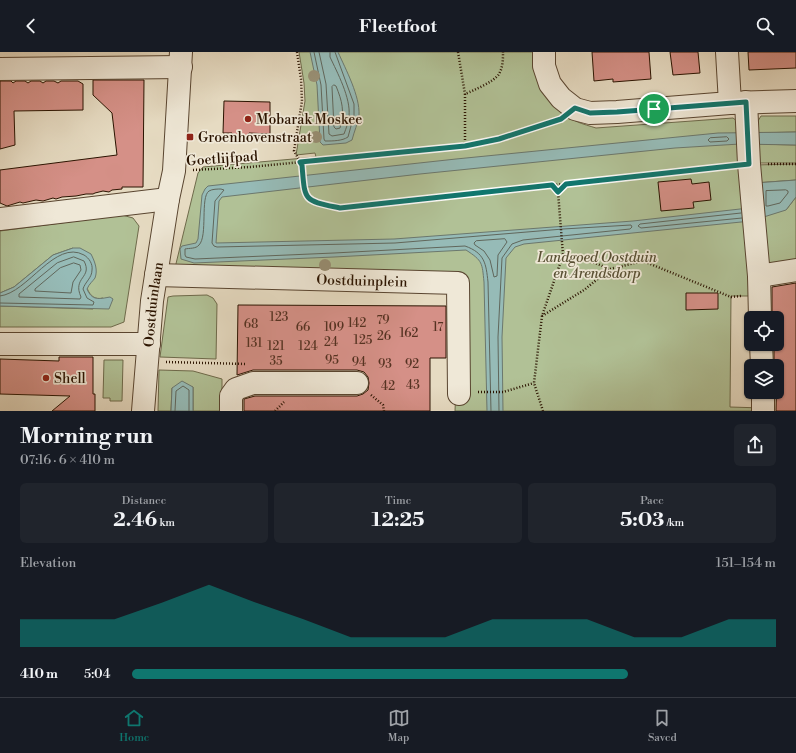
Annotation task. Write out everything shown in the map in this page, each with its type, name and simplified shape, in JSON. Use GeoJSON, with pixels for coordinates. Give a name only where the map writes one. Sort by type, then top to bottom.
{"type":"FeatureCollection","features":[{"type":"Feature","properties":{"kind":"street"},"geometry":{"type":"LineString","coordinates":[[544,52],[544,66],[550,84],[561,98],[575,108],[590,113],[741,108],[796,100]]}},
{"type":"Feature","properties":{"kind":"street"},"geometry":{"type":"LineString","coordinates":[[726,52],[741,108],[749,156],[760,311]]}},
{"type":"Feature","properties":{"kind":"street"},"geometry":{"type":"LineString","coordinates":[[0,69],[174,60]]}},
{"type":"Feature","properties":{"kind":"street","name":"Oostduinlaan"},"geometry":{"type":"LineString","coordinates":[[143,411],[149,325],[168,199],[174,171],[174,60]]}},
{"type":"Feature","properties":{"kind":"street","name":"Oostduinlaan"},"geometry":{"type":"LineString","coordinates":[[168,199],[164,167],[174,60]]}},
{"type":"Feature","properties":{"kind":"street"},"geometry":{"type":"LineString","coordinates":[[0,219],[168,199]]}},
{"type":"Feature","properties":{"kind":"street"},"geometry":{"type":"LineString","coordinates":[[759,286],[796,270]]}},
{"type":"Feature","properties":{"kind":"street","name":"Oostduinplein"},"geometry":{"type":"LineString","coordinates":[[156,275],[458,283],[470,393]]}},
{"type":"Feature","properties":{"kind":"street"},"geometry":{"type":"LineString","coordinates":[[0,344],[148,353]]}},
{"type":"Feature","properties":{"kind":"street"},"geometry":{"type":"LineString","coordinates":[[230,411],[231,396],[236,389],[254,383],[357,383]]}},
{"type":"Feature","properties":{"kind":"street"},"geometry":{"type":"LineString","coordinates":[[763,399],[763,411]]}},
{"type":"Feature","properties":{"kind":"path"},"geometry":{"type":"LineString","coordinates":[[297,52],[301,79],[302,101],[294,151],[301,164],[304,192],[309,199],[315,203],[340,208],[566,184],[749,156],[796,164]]}},
{"type":"Feature","properties":{"kind":"path"},"geometry":{"type":"LineString","coordinates":[[458,52],[465,94],[465,146]]}},
{"type":"Feature","properties":{"kind":"path"},"geometry":{"type":"LineString","coordinates":[[465,94],[484,85],[499,75],[502,68],[503,52]]}},
{"type":"Feature","properties":{"kind":"path","name":"Goetlijfpad"},"geometry":{"type":"LineString","coordinates":[[174,171],[301,164],[465,146],[499,139],[538,128],[561,119],[575,108]]}},
{"type":"Feature","properties":{"kind":"path"},"geometry":{"type":"LineString","coordinates":[[558,192],[566,184]]}},
{"type":"Feature","properties":{"kind":"path"},"geometry":{"type":"LineString","coordinates":[[543,411],[534,383],[542,316],[564,255],[558,192],[552,185]]}},
{"type":"Feature","properties":{"kind":"path"},"geometry":{"type":"LineString","coordinates":[[564,255],[610,268]]}},
{"type":"Feature","properties":{"kind":"path"},"geometry":{"type":"LineString","coordinates":[[542,316],[584,290],[610,268],[643,261],[731,297],[759,286]]}},
{"type":"Feature","properties":{"kind":"path"},"geometry":{"type":"LineString","coordinates":[[148,353],[248,364]]}},
{"type":"Feature","properties":{"kind":"path"},"geometry":{"type":"LineString","coordinates":[[470,393],[503,392],[534,383]]}},
{"type":"Feature","properties":{"kind":"green space","name":"Landgoed Oostduin en Arendsdorp"},"geometry":{"type":"Polygon","coordinates":[[[299,52],[535,52],[561,112],[569,118],[582,124],[596,128],[733,118],[737,121],[745,167],[786,210],[796,197],[796,270],[759,276],[759,296],[731,296],[730,407],[763,408],[763,411],[455,411],[460,281],[174,272],[198,173],[203,167],[316,157],[315,153],[296,155],[305,101],[299,52]]]}},
{"type":"Feature","properties":{"kind":"green space"},"geometry":{"type":"Polygon","coordinates":[[[761,116],[796,116],[796,132],[758,133],[758,121],[761,116]]]}},
{"type":"Feature","properties":{"kind":"green space"},"geometry":{"type":"Polygon","coordinates":[[[755,144],[796,145],[796,163],[755,163],[755,144]]]}},
{"type":"Feature","properties":{"kind":"green space"},"geometry":{"type":"Polygon","coordinates":[[[796,164],[796,180],[755,183],[754,165],[796,164]]]}},
{"type":"Feature","properties":{"kind":"green space"},"geometry":{"type":"Polygon","coordinates":[[[122,215],[133,218],[139,226],[124,322],[111,327],[0,327],[0,306],[93,309],[103,298],[93,297],[87,288],[90,283],[73,248],[53,255],[14,287],[0,293],[0,231],[122,215]]]}},
{"type":"Feature","properties":{"kind":"green space"},"geometry":{"type":"Polygon","coordinates":[[[207,295],[213,298],[217,304],[216,359],[160,357],[168,297],[207,295]]]}},
{"type":"Feature","properties":{"kind":"green space"},"geometry":{"type":"Polygon","coordinates":[[[104,360],[123,360],[122,401],[110,401],[110,398],[103,398],[104,360]]]}},
{"type":"Feature","properties":{"kind":"green space"},"geometry":{"type":"Polygon","coordinates":[[[159,370],[193,371],[222,379],[222,411],[193,411],[193,387],[172,388],[171,411],[158,411],[159,370]]]}},
{"type":"Feature","properties":{"kind":"water"},"geometry":{"type":"Polygon","coordinates":[[[310,52],[338,52],[352,83],[359,108],[359,115],[352,140],[346,143],[323,145],[320,142],[317,85],[310,52]]]}},
{"type":"Feature","properties":{"kind":"water"},"geometry":{"type":"Polygon","coordinates":[[[796,132],[796,145],[740,144],[675,148],[420,174],[222,197],[219,201],[216,243],[394,239],[633,221],[749,208],[755,183],[796,180],[796,197],[786,210],[751,221],[524,244],[515,247],[506,258],[502,337],[503,411],[487,411],[483,271],[479,260],[466,250],[194,263],[181,259],[180,249],[182,246],[196,243],[198,239],[202,195],[208,186],[456,159],[718,133],[796,132]]]}},
{"type":"Feature","properties":{"kind":"water"},"geometry":{"type":"Polygon","coordinates":[[[73,248],[80,248],[91,254],[95,263],[96,272],[95,278],[87,289],[91,296],[96,298],[99,299],[110,297],[113,299],[109,309],[0,306],[0,293],[14,287],[53,255],[73,248]]]}},
{"type":"Feature","properties":{"kind":"water"},"geometry":{"type":"Polygon","coordinates":[[[182,381],[193,387],[193,411],[171,411],[172,388],[182,381]]]}},
{"type":"Feature","properties":{"kind":"building"},"geometry":{"type":"Polygon","coordinates":[[[592,52],[649,52],[651,79],[613,82],[613,79],[594,81],[592,52]]]}},
{"type":"Feature","properties":{"kind":"building"},"geometry":{"type":"Polygon","coordinates":[[[670,52],[698,52],[700,73],[673,75],[670,52]]]}},
{"type":"Feature","properties":{"kind":"building"},"geometry":{"type":"Polygon","coordinates":[[[748,52],[796,52],[796,68],[749,70],[748,52]]]}},
{"type":"Feature","properties":{"kind":"building"},"geometry":{"type":"Polygon","coordinates":[[[93,80],[144,80],[143,187],[122,187],[122,189],[112,190],[109,192],[103,191],[93,194],[56,199],[53,198],[43,201],[36,200],[23,203],[20,202],[7,206],[0,203],[0,170],[117,155],[112,113],[93,95],[93,80]]]}},
{"type":"Feature","properties":{"kind":"building"},"geometry":{"type":"Polygon","coordinates":[[[0,81],[11,81],[13,83],[16,81],[25,81],[28,83],[31,81],[40,81],[43,83],[46,81],[54,81],[58,83],[61,81],[78,81],[83,84],[83,110],[14,111],[15,145],[0,149],[0,81]]]}},
{"type":"Feature","properties":{"kind":"building","name":"Mobarak Moskee"},"geometry":{"type":"Polygon","coordinates":[[[224,101],[270,102],[270,134],[249,133],[249,136],[223,133],[224,101]]]}},
{"type":"Feature","properties":{"kind":"building"},"geometry":{"type":"Polygon","coordinates":[[[691,179],[692,184],[709,182],[711,200],[693,202],[694,208],[661,211],[658,182],[691,179]]]}},
{"type":"Feature","properties":{"kind":"building"},"geometry":{"type":"Polygon","coordinates":[[[796,283],[796,411],[776,411],[776,399],[784,399],[784,359],[774,359],[774,351],[784,351],[784,311],[772,311],[772,287],[796,283]]]}},
{"type":"Feature","properties":{"kind":"building"},"geometry":{"type":"Polygon","coordinates":[[[686,293],[718,293],[718,309],[686,310],[686,293]]]}},
{"type":"Feature","properties":{"kind":"building"},"geometry":{"type":"Polygon","coordinates":[[[238,305],[446,306],[446,358],[430,358],[430,411],[244,411],[244,399],[255,396],[357,396],[368,390],[369,383],[368,377],[364,372],[357,370],[253,370],[237,375],[238,305]]]}},
{"type":"Feature","properties":{"kind":"building","name":"Shell"},"geometry":{"type":"Polygon","coordinates":[[[59,357],[93,357],[93,394],[95,394],[95,411],[52,411],[70,396],[0,394],[0,359],[59,361],[59,357]]]}},
{"type":"Feature","properties":{"kind":"place","name":"Mobarak Moskee"},"geometry":{"type":"Point","coordinates":[248,119]}},
{"type":"Feature","properties":{"kind":"place","name":"Groenhovenstraat"},"geometry":{"type":"Point","coordinates":[190,137]}},
{"type":"Feature","properties":{"kind":"place","name":"Shell"},"geometry":{"type":"Point","coordinates":[46,378]}},
{"type":"Feature","properties":{"kind":"route"},"geometry":{"type":"LineString","coordinates":[[746,102],[749,164],[566,184],[558,192],[552,185],[340,208],[315,203],[309,199],[304,192],[302,165],[300,162],[465,146],[499,139],[538,128],[561,119],[575,108],[590,113],[654,109],[746,102]]}}]}
